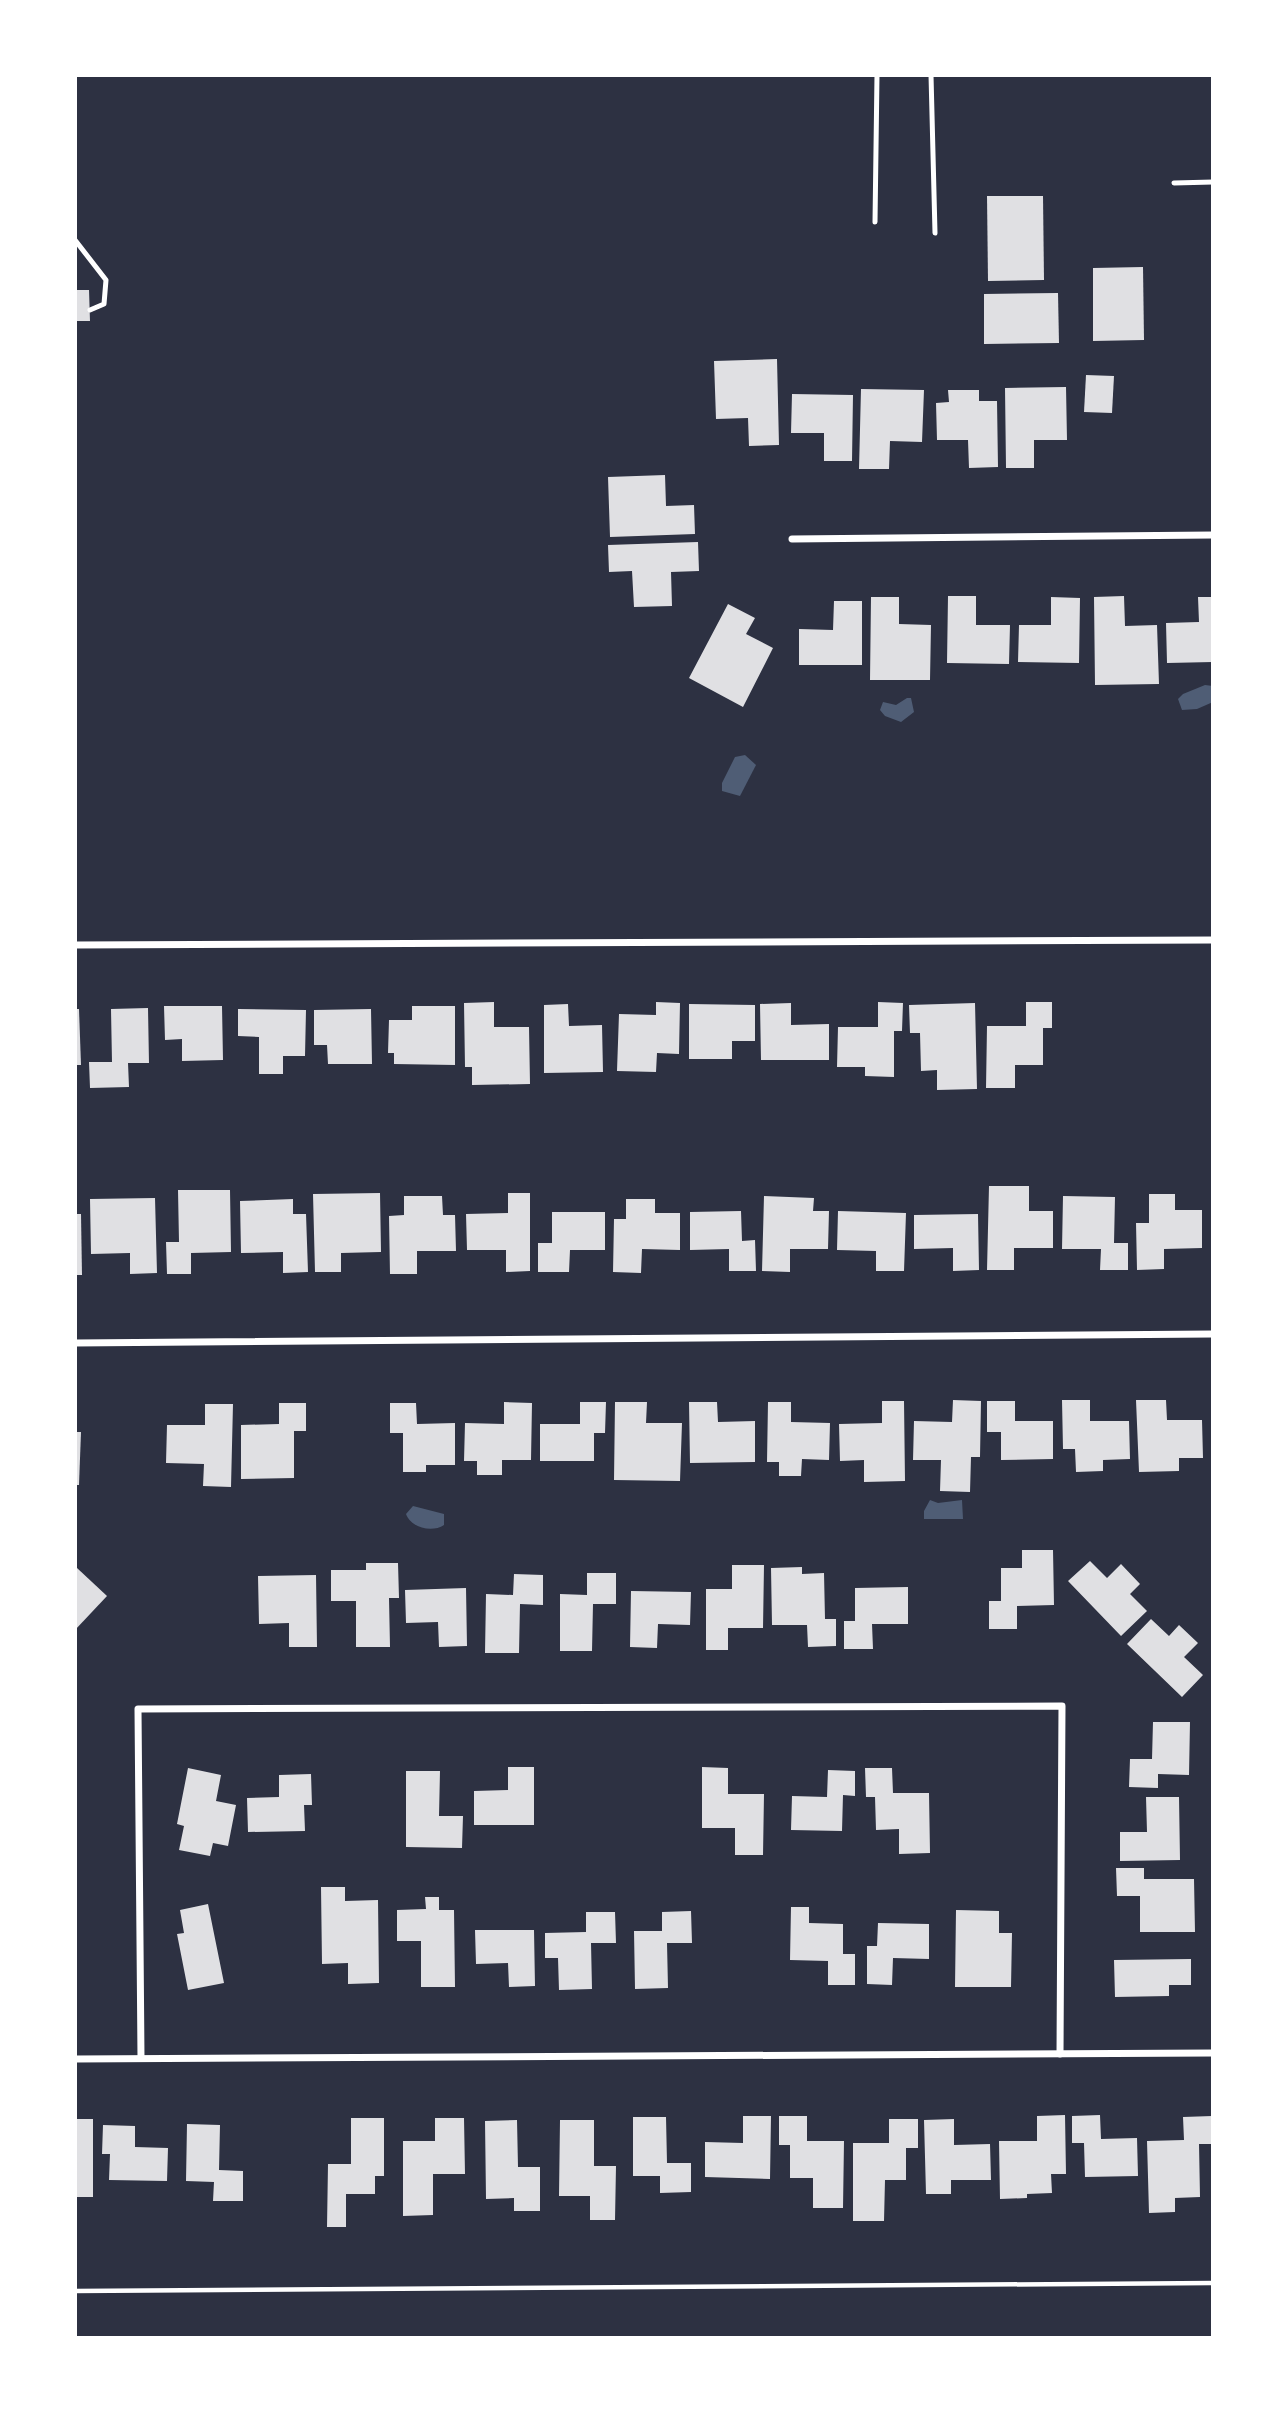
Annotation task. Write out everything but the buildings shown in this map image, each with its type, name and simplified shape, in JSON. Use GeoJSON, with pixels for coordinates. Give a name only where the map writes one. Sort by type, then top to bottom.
{"type":"FeatureCollection","features":[{"type":"Feature","properties":{"kind":"street"},"geometry":{"type":"LineString","coordinates":[[792,539],[1213,535]]}},
{"type":"Feature","properties":{"kind":"street"},"geometry":{"type":"LineString","coordinates":[[75,945],[1213,940]]}},
{"type":"Feature","properties":{"kind":"street"},"geometry":{"type":"LineString","coordinates":[[75,1343],[1213,1334]]}},
{"type":"Feature","properties":{"kind":"street"},"geometry":{"type":"LineString","coordinates":[[141,2059],[138,1709],[1062,1706],[1060,2054]]}},
{"type":"Feature","properties":{"kind":"street"},"geometry":{"type":"LineString","coordinates":[[75,2059],[1213,2053]]}},
{"type":"Feature","properties":{"kind":"lane"},"geometry":{"type":"LineString","coordinates":[[875,222],[877,75]]}},
{"type":"Feature","properties":{"kind":"lane"},"geometry":{"type":"LineString","coordinates":[[930,75],[935,233]]}},
{"type":"Feature","properties":{"kind":"lane"},"geometry":{"type":"LineString","coordinates":[[1174,183],[1213,182]]}},
{"type":"Feature","properties":{"kind":"lane"},"geometry":{"type":"LineString","coordinates":[[75,240],[106,280],[103,304],[90,310]]}},
{"type":"Feature","properties":{"kind":"path"},"geometry":{"type":"LineString","coordinates":[[75,2291],[1213,2283]]}},
{"type":"Feature","properties":{"kind":"water"},"geometry":{"type":"Polygon","coordinates":[[[1205,685],[1213,686],[1213,702],[1197,709],[1182,710],[1178,699],[1183,694],[1205,685]]]}},
{"type":"Feature","properties":{"kind":"water"},"geometry":{"type":"Polygon","coordinates":[[[911,698],[914,712],[901,722],[885,716],[880,710],[883,702],[896,705],[911,698]]]}},
{"type":"Feature","properties":{"kind":"water"},"geometry":{"type":"Polygon","coordinates":[[[745,755],[756,765],[740,796],[722,791],[722,783],[735,757],[745,755]]]}},
{"type":"Feature","properties":{"kind":"water"},"geometry":{"type":"Polygon","coordinates":[[[930,1500],[938,1503],[962,1500],[963,1519],[924,1519],[924,1511],[930,1500]]]}},
{"type":"Feature","properties":{"kind":"water"},"geometry":{"type":"Polygon","coordinates":[[[413,1506],[444,1514],[444,1525],[428,1529],[412,1523],[406,1514],[413,1506]]]}}]}
